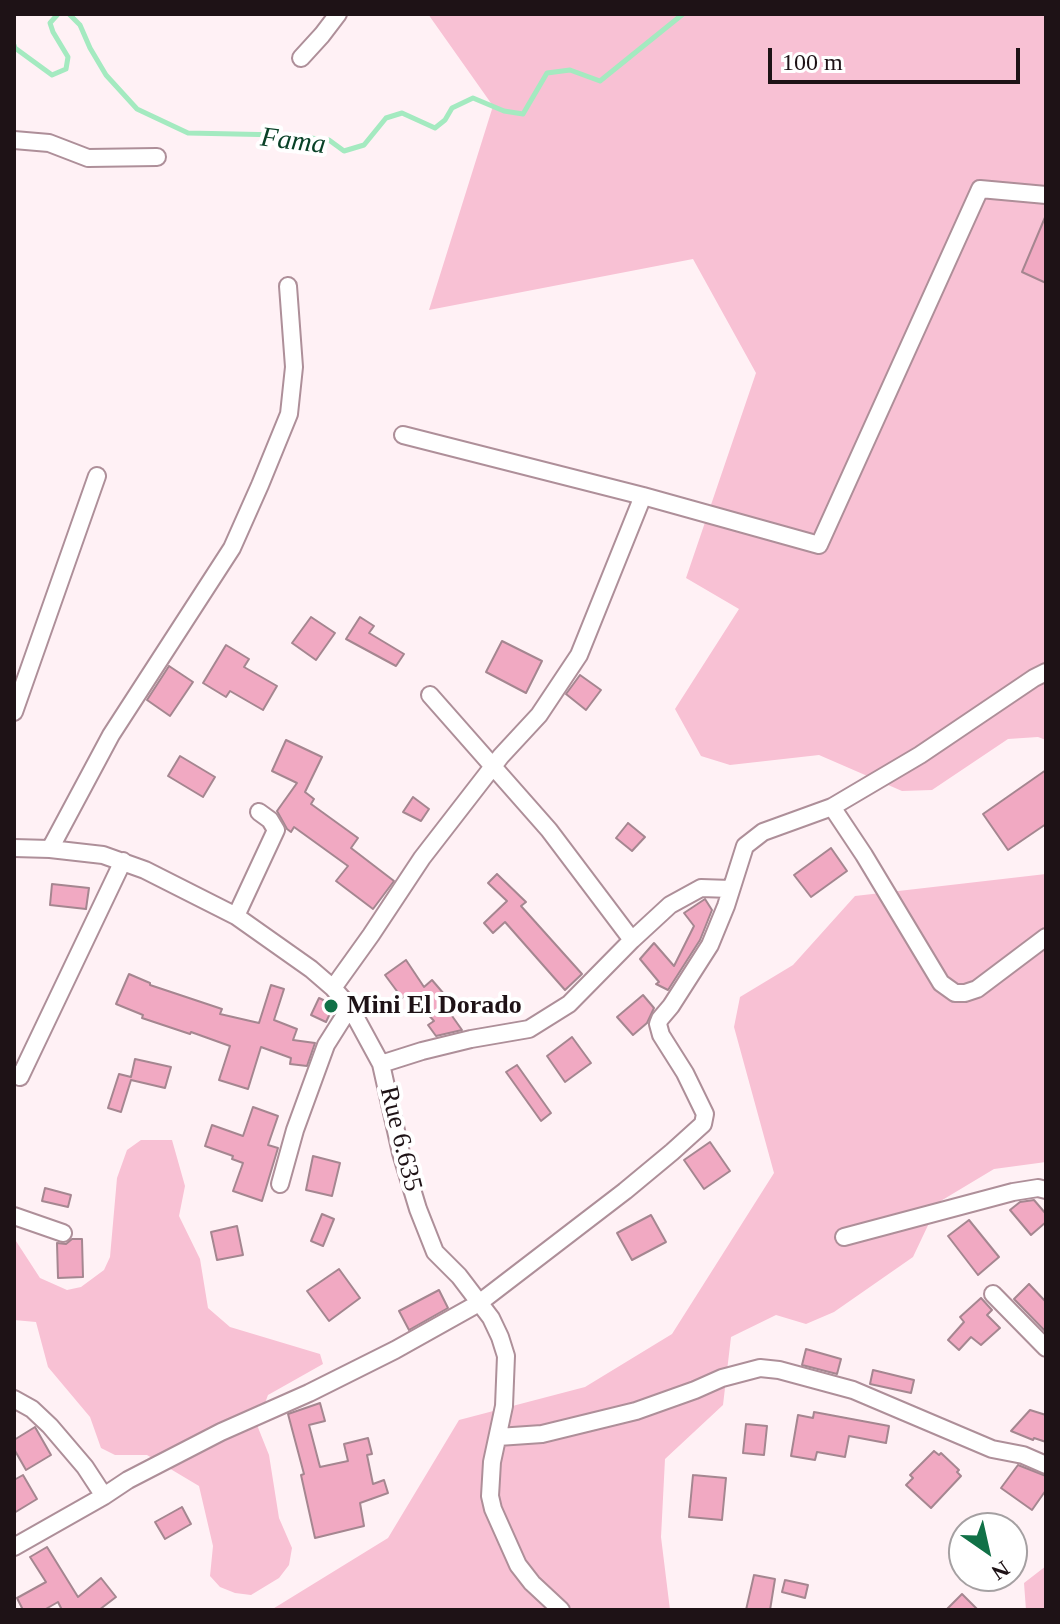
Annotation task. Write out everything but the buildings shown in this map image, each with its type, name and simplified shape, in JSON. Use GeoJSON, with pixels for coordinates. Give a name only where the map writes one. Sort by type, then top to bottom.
{"type":"FeatureCollection","features":[{"type":"Feature","properties":{"kind":"street"},"geometry":{"type":"LineString","coordinates":[[301,58],[338,14]]}},
{"type":"Feature","properties":{"kind":"street"},"geometry":{"type":"LineString","coordinates":[[14,140],[49,143],[88,158],[157,157]]}},
{"type":"Feature","properties":{"kind":"street"},"geometry":{"type":"LineString","coordinates":[[403,435],[819,545],[980,189],[1046,195]]}},
{"type":"Feature","properties":{"kind":"street"},"geometry":{"type":"LineString","coordinates":[[50,849],[111,735],[232,548],[260,485],[289,414],[294,367],[288,286]]}},
{"type":"Feature","properties":{"kind":"street"},"geometry":{"type":"LineString","coordinates":[[14,712],[97,476]]}},
{"type":"Feature","properties":{"kind":"street"},"geometry":{"type":"LineString","coordinates":[[333,988],[422,858],[539,715],[579,655],[643,496]]}},
{"type":"Feature","properties":{"kind":"street"},"geometry":{"type":"LineString","coordinates":[[14,1547],[128,1480],[221,1432],[324,1386],[479,1303],[625,1191],[703,1124],[705,1114],[685,1073],[661,1035],[658,1024],[710,945],[745,846],[763,832],[832,807],[920,755],[1046,672]]}},
{"type":"Feature","properties":{"kind":"street"},"geometry":{"type":"LineString","coordinates":[[430,695],[549,830],[632,940]]}},
{"type":"Feature","properties":{"kind":"street"},"geometry":{"type":"LineString","coordinates":[[832,807],[941,983],[955,993],[977,989],[1046,937]]}},
{"type":"Feature","properties":{"kind":"street"},"geometry":{"type":"LineString","coordinates":[[236,916],[276,830],[270,820],[259,812]]}},
{"type":"Feature","properties":{"kind":"street","name":"Rue 6.635"},"geometry":{"type":"LineString","coordinates":[[14,848],[103,855],[145,870],[236,916],[311,969],[350,1007],[381,1064],[401,1153],[435,1252],[459,1276],[479,1303],[496,1328],[506,1356],[504,1406],[489,1487],[493,1509],[518,1565],[561,1610]]}},
{"type":"Feature","properties":{"kind":"street"},"geometry":{"type":"LineString","coordinates":[[14,1074],[20,1077],[123,861]]}},
{"type":"Feature","properties":{"kind":"street"},"geometry":{"type":"LineString","coordinates":[[381,1064],[471,1039],[529,1029],[569,1004],[670,905],[701,888],[731,889]]}},
{"type":"Feature","properties":{"kind":"street"},"geometry":{"type":"LineString","coordinates":[[280,1184],[295,1130],[326,1045],[350,1007]]}},
{"type":"Feature","properties":{"kind":"street"},"geometry":{"type":"LineString","coordinates":[[844,1237],[1013,1192],[1038,1188],[1046,1190]]}},
{"type":"Feature","properties":{"kind":"street"},"geometry":{"type":"LineString","coordinates":[[14,1216],[63,1233]]}},
{"type":"Feature","properties":{"kind":"street"},"geometry":{"type":"LineString","coordinates":[[993,1294],[1046,1348]]}},
{"type":"Feature","properties":{"kind":"street"},"geometry":{"type":"LineString","coordinates":[[498,1437],[542,1434],[636,1411],[722,1378],[760,1368],[779,1370],[853,1390],[992,1449],[1023,1455],[1046,1465]]}},
{"type":"Feature","properties":{"kind":"street"},"geometry":{"type":"LineString","coordinates":[[14,1399],[32,1409],[50,1426],[85,1467],[104,1496]]}},
{"type":"Feature","properties":{"kind":"shaded area"},"geometry":{"type":"Polygon","coordinates":[[[428,14],[1046,14],[1046,740],[1038,737],[1008,739],[932,790],[902,791],[819,755],[730,765],[701,756],[675,709],[739,609],[686,578],[756,373],[693,259],[429,310],[493,106],[428,14]]]}},
{"type":"Feature","properties":{"kind":"shaded area"},"geometry":{"type":"Polygon","coordinates":[[[1046,874],[1046,1162],[994,1169],[939,1202],[913,1257],[834,1312],[806,1324],[776,1315],[731,1337],[723,1405],[665,1459],[661,1537],[670,1610],[271,1610],[388,1538],[459,1420],[585,1387],[672,1334],[774,1173],[734,1027],[740,997],[793,965],[855,896],[1046,874]]]}},
{"type":"Feature","properties":{"kind":"shaded area"},"geometry":{"type":"Polygon","coordinates":[[[141,1140],[172,1140],[185,1186],[179,1216],[200,1259],[208,1308],[230,1327],[320,1354],[323,1364],[268,1395],[257,1425],[269,1455],[279,1518],[292,1548],[289,1565],[279,1578],[251,1595],[220,1587],[210,1576],[213,1546],[199,1486],[147,1455],[115,1455],[101,1448],[90,1417],[48,1367],[36,1322],[14,1320],[14,1238],[40,1278],[67,1290],[81,1287],[104,1270],[110,1257],[117,1178],[127,1150],[141,1140]]]}},
{"type":"Feature","properties":{"kind":"shaded area"},"geometry":{"type":"Polygon","coordinates":[[[1046,1566],[1046,1610],[1026,1610],[1025,1592],[1028,1592],[1028,1580],[1046,1566]]]}},
{"type":"Feature","properties":{"kind":"waterway","name":"Fama"},"geometry":{"type":"LineString","coordinates":[[14,45],[52,75],[66,69],[68,57],[50,23],[58,14]]}},
{"type":"Feature","properties":{"kind":"waterway","name":"Fama"},"geometry":{"type":"LineString","coordinates":[[69,14],[80,25],[106,75],[137,109],[188,133],[282,135],[329,140],[344,151],[364,145],[386,118],[402,113],[435,128],[445,120],[452,108],[473,98],[504,111],[523,114],[547,73],[570,70],[600,81],[683,14]]}},
{"type":"Feature","properties":{"kind":"place","name":"Mini El Dorado"},"geometry":{"type":"Point","coordinates":[331,1006]}}]}
